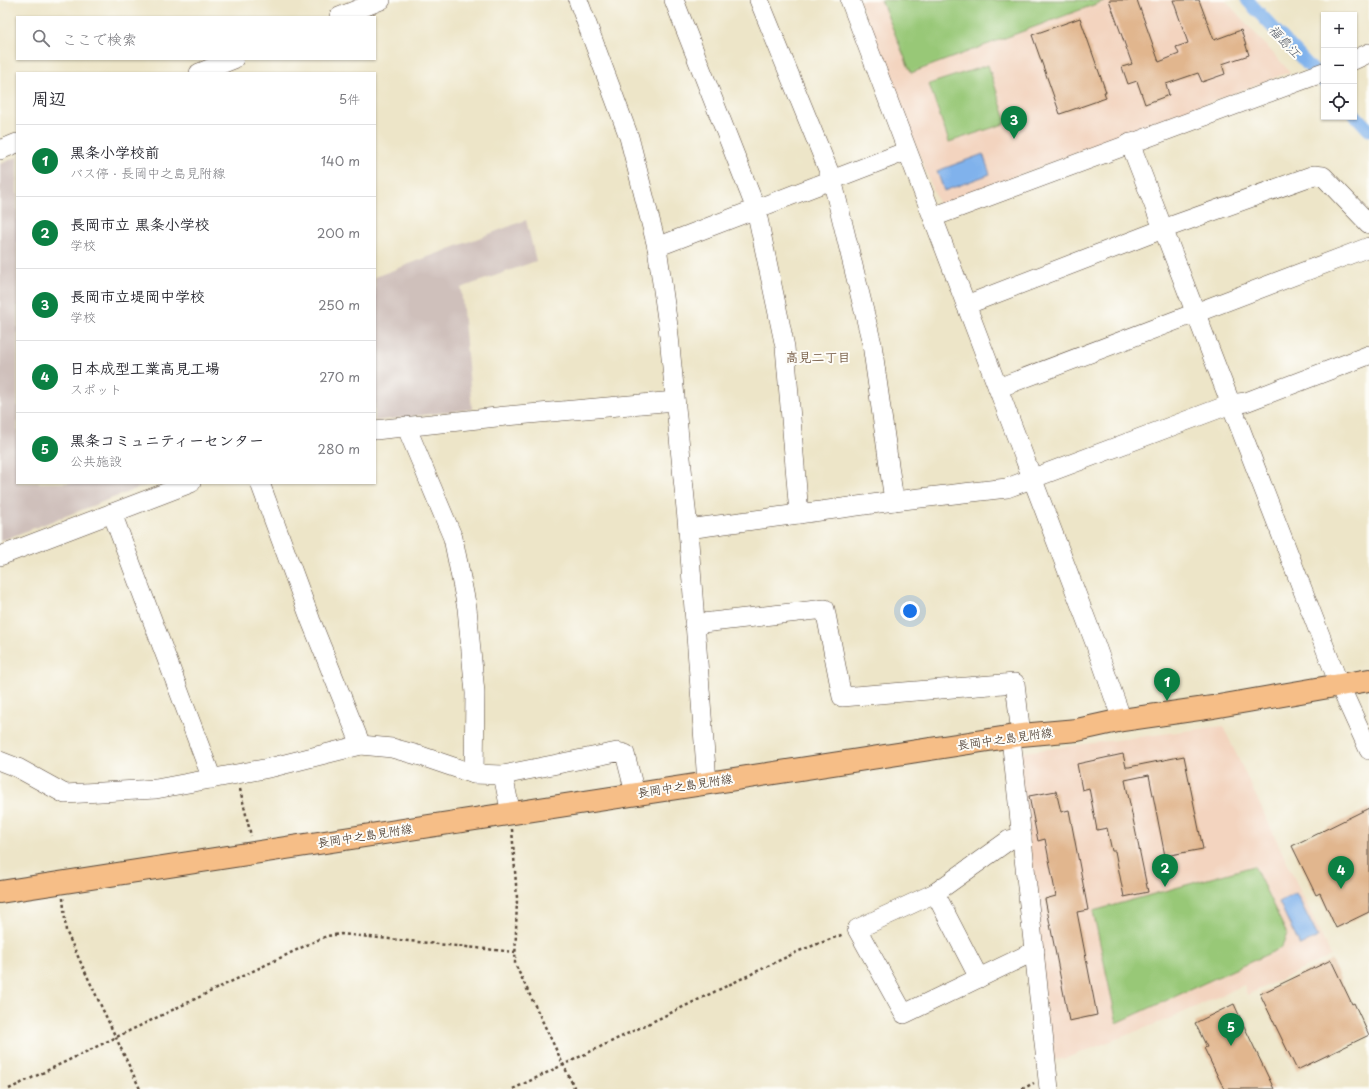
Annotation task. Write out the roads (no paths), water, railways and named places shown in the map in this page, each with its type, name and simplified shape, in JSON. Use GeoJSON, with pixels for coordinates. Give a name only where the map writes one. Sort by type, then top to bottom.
{"type":"FeatureCollection","features":[{"type":"Feature","properties":{"kind":"main road","name":"長岡中之島見附線"},"geometry":{"type":"LineString","coordinates":[[0,892],[62,884],[255,852],[511,814],[707,782],[1016,736],[1077,730],[1122,720],[1212,707],[1338,684],[1369,680]]}},
{"type":"Feature","properties":{"kind":"street"},"geometry":{"type":"LineString","coordinates":[[341,16],[381,0]]}},
{"type":"Feature","properties":{"kind":"street"},"geometry":{"type":"LineString","coordinates":[[578,0],[629,137],[657,247],[668,326],[688,530],[707,782]]}},
{"type":"Feature","properties":{"kind":"street"},"geometry":{"type":"LineString","coordinates":[[674,0],[756,209],[785,347],[799,514]]}},
{"type":"Feature","properties":{"kind":"street"},"geometry":{"type":"LineString","coordinates":[[759,0],[832,179],[872,344],[894,501]]}},
{"type":"Feature","properties":{"kind":"street"},"geometry":{"type":"LineString","coordinates":[[850,0],[1049,526],[1095,643],[1122,720]]}},
{"type":"Feature","properties":{"kind":"street"},"geometry":{"type":"LineString","coordinates":[[1357,59],[1369,53]]}},
{"type":"Feature","properties":{"kind":"street"},"geometry":{"type":"LineString","coordinates":[[202,72],[232,60]]}},
{"type":"Feature","properties":{"kind":"street"},"geometry":{"type":"LineString","coordinates":[[933,217],[1321,73]]}},
{"type":"Feature","properties":{"kind":"street"},"geometry":{"type":"LineString","coordinates":[[0,150],[16,143]]}},
{"type":"Feature","properties":{"kind":"street"},"geometry":{"type":"LineString","coordinates":[[1130,143],[1338,684],[1369,750]]}},
{"type":"Feature","properties":{"kind":"street"},"geometry":{"type":"LineString","coordinates":[[657,247],[907,151]]}},
{"type":"Feature","properties":{"kind":"street"},"geometry":{"type":"LineString","coordinates":[[966,305],[1163,229],[1314,175],[1323,176],[1369,224]]}},
{"type":"Feature","properties":{"kind":"street"},"geometry":{"type":"LineString","coordinates":[[998,388],[1369,247]]}},
{"type":"Feature","properties":{"kind":"street"},"geometry":{"type":"LineString","coordinates":[[688,530],[894,501],[1007,488],[1231,404],[1246,402],[1369,355]]}},
{"type":"Feature","properties":{"kind":"street"},"geometry":{"type":"LineString","coordinates":[[376,430],[675,401]]}},
{"type":"Feature","properties":{"kind":"street"},"geometry":{"type":"LineString","coordinates":[[406,426],[453,538],[463,584],[467,608],[475,693],[474,774]]}},
{"type":"Feature","properties":{"kind":"street"},"geometry":{"type":"LineString","coordinates":[[0,556],[188,484]]}},
{"type":"Feature","properties":{"kind":"street"},"geometry":{"type":"LineString","coordinates":[[260,484],[311,621],[361,745]]}},
{"type":"Feature","properties":{"kind":"street"},"geometry":{"type":"LineString","coordinates":[[112,513],[212,779]]}},
{"type":"Feature","properties":{"kind":"street"},"geometry":{"type":"LineString","coordinates":[[694,624],[825,609],[842,697],[1015,683],[1016,736],[1022,837],[1049,1089]]}},
{"type":"Feature","properties":{"kind":"street"},"geometry":{"type":"LineString","coordinates":[[0,761],[18,768],[64,794],[156,789],[269,768],[361,745],[399,750],[474,774],[503,775],[617,752],[625,754],[635,794]]}},
{"type":"Feature","properties":{"kind":"street"},"geometry":{"type":"LineString","coordinates":[[503,775],[511,814]]}},
{"type":"Feature","properties":{"kind":"street"},"geometry":{"type":"LineString","coordinates":[[1022,837],[1009,840],[935,893],[857,929],[904,1014],[1035,951]]}},
{"type":"Feature","properties":{"kind":"street"},"geometry":{"type":"LineString","coordinates":[[935,893],[979,978]]}},
{"type":"Feature","properties":{"kind":"water"},"geometry":{"type":"Polygon","coordinates":[[[983,154],[990,174],[944,191],[937,171],[983,154]]]}},
{"type":"Feature","properties":{"kind":"water"},"geometry":{"type":"Polygon","coordinates":[[[1296,893],[1318,937],[1300,946],[1279,902],[1296,893]]]}},
{"type":"Feature","properties":{"kind":"waterway","name":"福島江"},"geometry":{"type":"LineString","coordinates":[[1247,0],[1321,79]]}},
{"type":"Feature","properties":{"kind":"waterway","name":"福島江"},"geometry":{"type":"LineString","coordinates":[[1357,117],[1369,130]]}},
{"type":"Feature","properties":{"kind":"place","name":"長岡市立堤岡中学校"},"geometry":{"type":"Point","coordinates":[1014,139]}},
{"type":"Feature","properties":{"kind":"place","name":"黒条小学校前"},"geometry":{"type":"Point","coordinates":[1167,701]}},
{"type":"Feature","properties":{"kind":"place","name":"長岡市立 黒条小学校"},"geometry":{"type":"Point","coordinates":[1165,887]}},
{"type":"Feature","properties":{"kind":"place","name":"日本成型工業高見工場"},"geometry":{"type":"Point","coordinates":[1341,889]}},
{"type":"Feature","properties":{"kind":"place","name":"黒条コミュニティーセンター"},"geometry":{"type":"Point","coordinates":[1231,1046]}},
{"type":"Feature","properties":{"kind":"district","name":"高見二丁目"},"geometry":{"type":"Point","coordinates":[818,357]}}]}
